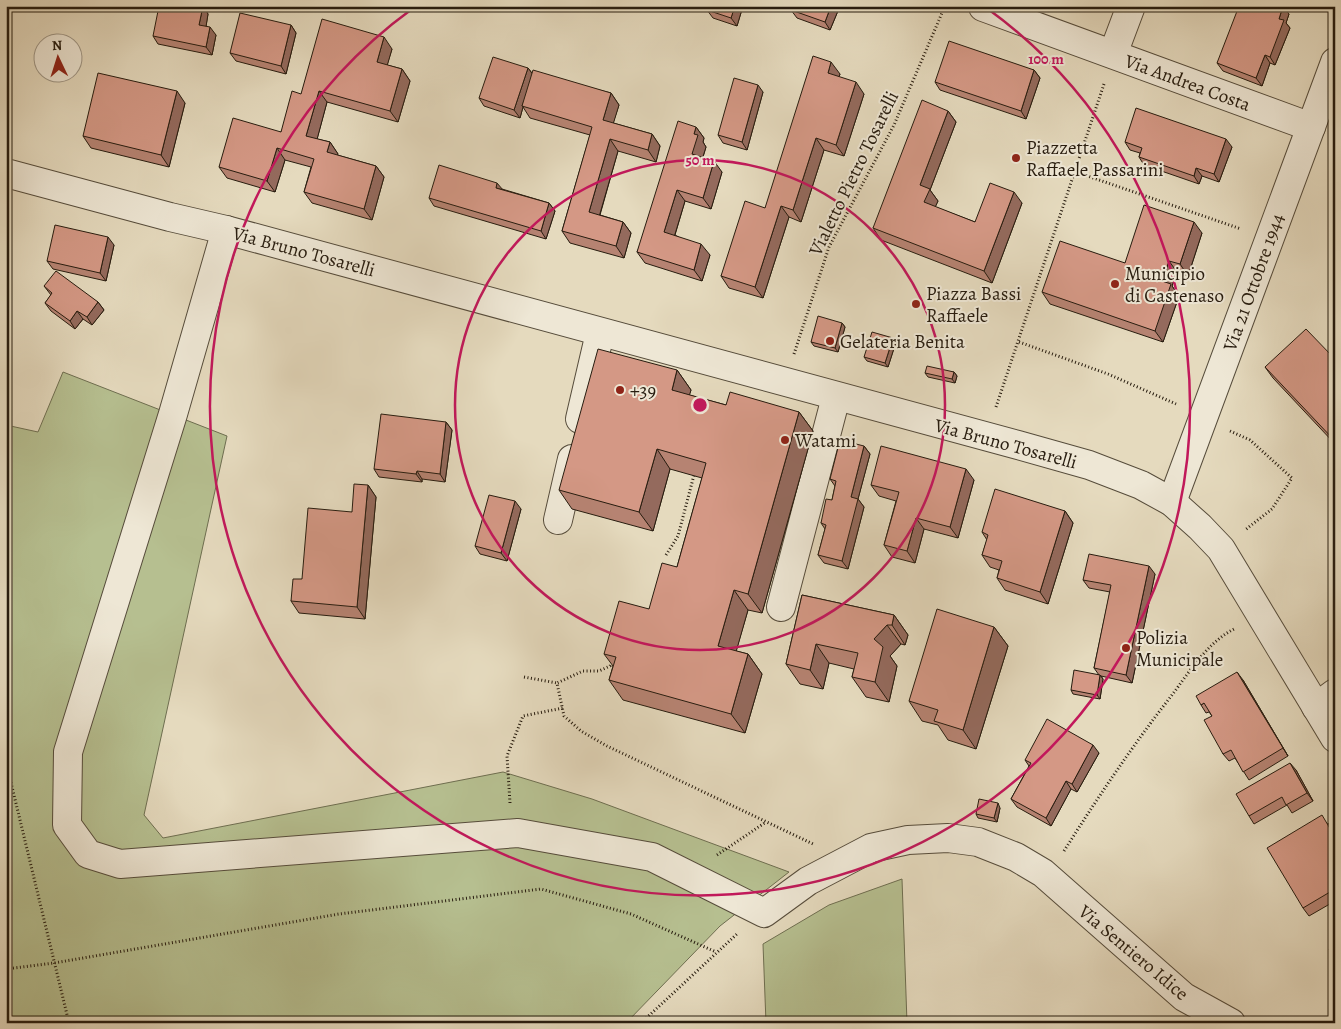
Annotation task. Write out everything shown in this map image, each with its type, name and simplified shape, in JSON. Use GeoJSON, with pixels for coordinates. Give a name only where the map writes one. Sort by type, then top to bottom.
{"type":"FeatureCollection","features":[{"type":"Feature","properties":{"kind":"street","name":"Via Andrea Costa"},"geometry":{"type":"LineString","coordinates":[[1131,6],[1114,54],[1310,128]]}},
{"type":"Feature","properties":{"kind":"street"},"geometry":{"type":"LineString","coordinates":[[984,7],[1114,54]]}},
{"type":"Feature","properties":{"kind":"street","name":"Via 21 Ottobre 1944"},"geometry":{"type":"LineString","coordinates":[[1172,502],[1335,62]]}},
{"type":"Feature","properties":{"kind":"street","name":"Via Bruno Tosarelli"},"geometry":{"type":"LineString","coordinates":[[6,173],[226,230],[784,383],[986,436],[1089,465],[1141,485],[1172,502],[1221,549],[1261,615],[1325,700],[1335,738]]}},
{"type":"Feature","properties":{"kind":"street"},"geometry":{"type":"LineString","coordinates":[[226,230],[172,414],[68,752],[67,825],[88,854],[120,864],[518,832],[652,857],[764,913]]}},
{"type":"Feature","properties":{"kind":"street"},"geometry":{"type":"LineString","coordinates":[[558,520],[600,333]]}},
{"type":"Feature","properties":{"kind":"street"},"geometry":{"type":"LineString","coordinates":[[782,607],[836,397]]}},
{"type":"Feature","properties":{"kind":"street","name":"Via Sentiero Idice"},"geometry":{"type":"LineString","coordinates":[[764,913],[808,881],[872,848],[908,840],[948,838],[978,842],[1016,857],[1046,875],[1184,997],[1231,1023]]}},
{"type":"Feature","properties":{"kind":"path","name":"Vialetto Pietro Tosarelli"},"geometry":{"type":"LineString","coordinates":[[784,383],[830,247],[894,126],[945,6]]}},
{"type":"Feature","properties":{"kind":"path"},"geometry":{"type":"LineString","coordinates":[[986,436],[1114,54]]}},
{"type":"Feature","properties":{"kind":"path"},"geometry":{"type":"LineString","coordinates":[[1076,172],[1269,238]]}},
{"type":"Feature","properties":{"kind":"path"},"geometry":{"type":"LineString","coordinates":[[666,555],[678,536],[694,475]]}},
{"type":"Feature","properties":{"kind":"path"},"geometry":{"type":"LineString","coordinates":[[1046,875],[1134,745],[1197,662],[1220,637],[1261,615]]}},
{"type":"Feature","properties":{"kind":"path"},"geometry":{"type":"LineString","coordinates":[[524,678],[557,683],[583,671],[599,670],[610,666],[614,657]]}},
{"type":"Feature","properties":{"kind":"path"},"geometry":{"type":"LineString","coordinates":[[557,683],[564,716],[581,731],[607,746],[847,860]]}},
{"type":"Feature","properties":{"kind":"path"},"geometry":{"type":"LineString","coordinates":[[518,832],[509,799],[507,756],[523,716],[562,708]]}},
{"type":"Feature","properties":{"kind":"path"},"geometry":{"type":"LineString","coordinates":[[6,762],[69,1023]]}},
{"type":"Feature","properties":{"kind":"path"},"geometry":{"type":"LineString","coordinates":[[688,875],[766,822]]}},
{"type":"Feature","properties":{"kind":"path"},"geometry":{"type":"LineString","coordinates":[[6,968],[54,963],[339,914],[541,889],[630,914],[716,952]]}},
{"type":"Feature","properties":{"kind":"path"},"geometry":{"type":"LineString","coordinates":[[640,1023],[716,952],[764,913]]}},
{"type":"Feature","properties":{"kind":"green space"},"geometry":{"type":"Polygon","coordinates":[[[63,372],[227,436],[144,815],[163,838],[503,772],[592,799],[789,872],[720,926],[626,1023],[6,1023],[6,425],[38,432],[63,372]]]}},
{"type":"Feature","properties":{"kind":"green space"},"geometry":{"type":"Polygon","coordinates":[[[902,879],[907,1023],[766,1023],[763,944],[829,905],[902,879]]]}},
{"type":"Feature","properties":{"kind":"building"},"geometry":{"type":"Polygon","coordinates":[[[159,6],[203,6],[199,25],[210,27],[206,47],[153,36],[159,6]]]}},
{"type":"Feature","properties":{"kind":"building"},"geometry":{"type":"Polygon","coordinates":[[[708,6],[735,6],[731,18],[707,10],[708,6]]]}},
{"type":"Feature","properties":{"kind":"building"},"geometry":{"type":"Polygon","coordinates":[[[792,6],[831,6],[825,22],[791,10],[792,6]]]}},
{"type":"Feature","properties":{"kind":"building"},"geometry":{"type":"Polygon","coordinates":[[[1239,6],[1283,6],[1279,19],[1284,20],[1270,57],[1265,55],[1256,78],[1217,63],[1239,6]]]}},
{"type":"Feature","properties":{"kind":"building"},"geometry":{"type":"Polygon","coordinates":[[[240,13],[291,25],[281,66],[230,53],[240,13]]]}},
{"type":"Feature","properties":{"kind":"building"},"geometry":{"type":"Polygon","coordinates":[[[322,19],[384,37],[377,62],[402,69],[390,111],[319,91],[306,136],[330,142],[327,152],[376,166],[364,209],[304,192],[314,159],[277,148],[267,181],[219,167],[233,118],[281,132],[292,91],[301,94],[322,19]]]}},
{"type":"Feature","properties":{"kind":"building"},"geometry":{"type":"Polygon","coordinates":[[[949,41],[1034,70],[1021,111],[935,82],[949,41]]]}},
{"type":"Feature","properties":{"kind":"building"},"geometry":{"type":"Polygon","coordinates":[[[813,56],[831,62],[828,73],[856,82],[836,145],[816,138],[793,210],[781,206],[755,287],[721,276],[745,201],[765,208],[813,56]]]}},
{"type":"Feature","properties":{"kind":"building"},"geometry":{"type":"Polygon","coordinates":[[[493,57],[528,68],[514,110],[479,98],[493,57]]]}},
{"type":"Feature","properties":{"kind":"building"},"geometry":{"type":"Polygon","coordinates":[[[533,70],[611,93],[603,120],[652,134],[648,150],[610,139],[589,212],[623,222],[616,246],[562,231],[592,127],[522,106],[533,70]]]}},
{"type":"Feature","properties":{"kind":"building"},"geometry":{"type":"Polygon","coordinates":[[[98,73],[177,91],[161,155],[83,136],[98,73]]]}},
{"type":"Feature","properties":{"kind":"building"},"geometry":{"type":"Polygon","coordinates":[[[734,78],[758,85],[742,142],[718,135],[734,78]]]}},
{"type":"Feature","properties":{"kind":"building"},"geometry":{"type":"Polygon","coordinates":[[[922,100],[948,111],[920,185],[930,189],[924,202],[975,222],[990,183],[1014,192],[984,271],[873,228],[922,100]]]}},
{"type":"Feature","properties":{"kind":"building"},"geometry":{"type":"Polygon","coordinates":[[[1136,108],[1226,139],[1214,174],[1196,168],[1194,176],[1139,157],[1142,148],[1125,142],[1136,108]]]}},
{"type":"Feature","properties":{"kind":"building"},"geometry":{"type":"Polygon","coordinates":[[[678,121],[696,127],[694,134],[698,135],[692,154],[714,161],[703,198],[677,190],[664,232],[701,244],[694,270],[637,252],[678,121]]]}},
{"type":"Feature","properties":{"kind":"building"},"geometry":{"type":"Polygon","coordinates":[[[439,165],[497,183],[496,188],[549,203],[541,231],[429,198],[439,165]]]}},
{"type":"Feature","properties":{"kind":"building","name":"Municipio di Castenaso"},"geometry":{"type":"Polygon","coordinates":[[[1144,205],[1194,222],[1180,264],[1169,261],[1162,281],[1171,284],[1155,331],[1042,292],[1060,241],[1125,263],[1144,205]]]}},
{"type":"Feature","properties":{"kind":"building"},"geometry":{"type":"Polygon","coordinates":[[[55,225],[108,237],[100,273],[47,261],[55,225]]]}},
{"type":"Feature","properties":{"kind":"building"},"geometry":{"type":"Polygon","coordinates":[[[56,271],[98,302],[87,317],[77,311],[70,321],[45,303],[52,293],[44,286],[56,271]]]}},
{"type":"Feature","properties":{"kind":"building"},"geometry":{"type":"Polygon","coordinates":[[[818,316],[842,323],[835,348],[811,342],[818,316]]]}},
{"type":"Feature","properties":{"kind":"building"},"geometry":{"type":"Polygon","coordinates":[[[1306,329],[1333,357],[1335,355],[1335,441],[1265,367],[1306,329]]]}},
{"type":"Feature","properties":{"kind":"building"},"geometry":{"type":"Polygon","coordinates":[[[872,332],[893,338],[885,363],[864,357],[872,332]]]}},
{"type":"Feature","properties":{"kind":"building"},"geometry":{"type":"Polygon","coordinates":[[[598,349],[677,370],[672,390],[726,405],[730,392],[799,412],[748,594],[734,590],[718,646],[748,654],[731,714],[609,680],[616,657],[604,654],[619,601],[649,609],[662,563],[677,567],[706,463],[657,449],[639,512],[559,490],[598,349]]]}},
{"type":"Feature","properties":{"kind":"building"},"geometry":{"type":"Polygon","coordinates":[[[927,366],[954,372],[952,379],[925,373],[927,366]]]}},
{"type":"Feature","properties":{"kind":"building"},"geometry":{"type":"Polygon","coordinates":[[[381,414],[446,422],[440,474],[417,471],[416,474],[374,469],[381,414]]]}},
{"type":"Feature","properties":{"kind":"building"},"geometry":{"type":"Polygon","coordinates":[[[840,440],[864,446],[851,497],[858,499],[842,561],[818,555],[826,525],[821,523],[826,499],[832,500],[836,481],[830,479],[840,440]]]}},
{"type":"Feature","properties":{"kind":"building"},"geometry":{"type":"Polygon","coordinates":[[[881,446],[966,469],[950,527],[916,518],[907,551],[884,545],[899,492],[871,485],[881,446]]]}},
{"type":"Feature","properties":{"kind":"building"},"geometry":{"type":"Polygon","coordinates":[[[354,484],[368,485],[357,607],[291,601],[293,579],[302,579],[308,508],[352,512],[354,484]]]}},
{"type":"Feature","properties":{"kind":"building"},"geometry":{"type":"Polygon","coordinates":[[[995,489],[1065,511],[1040,592],[997,578],[1002,561],[982,555],[988,535],[982,532],[995,489]]]}},
{"type":"Feature","properties":{"kind":"building"},"geometry":{"type":"Polygon","coordinates":[[[489,495],[515,501],[501,553],[475,546],[489,495]]]}},
{"type":"Feature","properties":{"kind":"building"},"geometry":{"type":"Polygon","coordinates":[[[1089,554],[1149,566],[1126,675],[1094,668],[1111,585],[1083,580],[1089,554]]]}},
{"type":"Feature","properties":{"kind":"building"},"geometry":{"type":"Polygon","coordinates":[[[802,595],[894,615],[892,625],[887,625],[874,639],[883,647],[875,682],[852,677],[858,653],[816,644],[810,670],[786,664],[802,595]]]}},
{"type":"Feature","properties":{"kind":"building"},"geometry":{"type":"Polygon","coordinates":[[[937,609],[994,627],[963,730],[934,721],[938,710],[909,701],[937,609]]]}},
{"type":"Feature","properties":{"kind":"building"},"geometry":{"type":"Polygon","coordinates":[[[1074,670],[1100,675],[1097,695],[1071,690],[1074,670]]]}},
{"type":"Feature","properties":{"kind":"building"},"geometry":{"type":"Polygon","coordinates":[[[1237,672],[1283,748],[1243,772],[1231,750],[1223,754],[1204,720],[1212,716],[1204,703],[1201,705],[1196,696],[1237,672]]]}},
{"type":"Feature","properties":{"kind":"building"},"geometry":{"type":"Polygon","coordinates":[[[1047,719],[1093,745],[1072,784],[1066,781],[1046,818],[1011,799],[1031,763],[1025,760],[1047,719]]]}},
{"type":"Feature","properties":{"kind":"building"},"geometry":{"type":"Polygon","coordinates":[[[1290,763],[1307,793],[1286,805],[1282,797],[1249,816],[1236,794],[1290,763]]]}},
{"type":"Feature","properties":{"kind":"building"},"geometry":{"type":"Polygon","coordinates":[[[979,799],[998,803],[994,818],[976,814],[979,799]]]}},
{"type":"Feature","properties":{"kind":"building"},"geometry":{"type":"Polygon","coordinates":[[[1322,815],[1335,837],[1335,889],[1303,908],[1267,848],[1322,815]]]}},
{"type":"Feature","properties":{"kind":"building"},"geometry":{"type":"Polygon","coordinates":[[[1335,945],[1335,959],[1329,949],[1335,945]]]}},
{"type":"Feature","properties":{"kind":"place","name":"Piazzetta Raffaele Passarini"},"geometry":{"type":"Point","coordinates":[1016,158]}},
{"type":"Feature","properties":{"kind":"place","name":"Municipio di Castenaso"},"geometry":{"type":"Point","coordinates":[1115,284]}},
{"type":"Feature","properties":{"kind":"place","name":"Piazza Bassi Raffaele"},"geometry":{"type":"Point","coordinates":[916,304]}},
{"type":"Feature","properties":{"kind":"place","name":"Gelateria Benita"},"geometry":{"type":"Point","coordinates":[830,341]}},
{"type":"Feature","properties":{"kind":"place","name":"+39"},"geometry":{"type":"Point","coordinates":[620,390]}},
{"type":"Feature","properties":{"kind":"place","name":"Watami"},"geometry":{"type":"Point","coordinates":[785,440]}},
{"type":"Feature","properties":{"kind":"place","name":"Polizia Municipale"},"geometry":{"type":"Point","coordinates":[1126,648]}}]}
